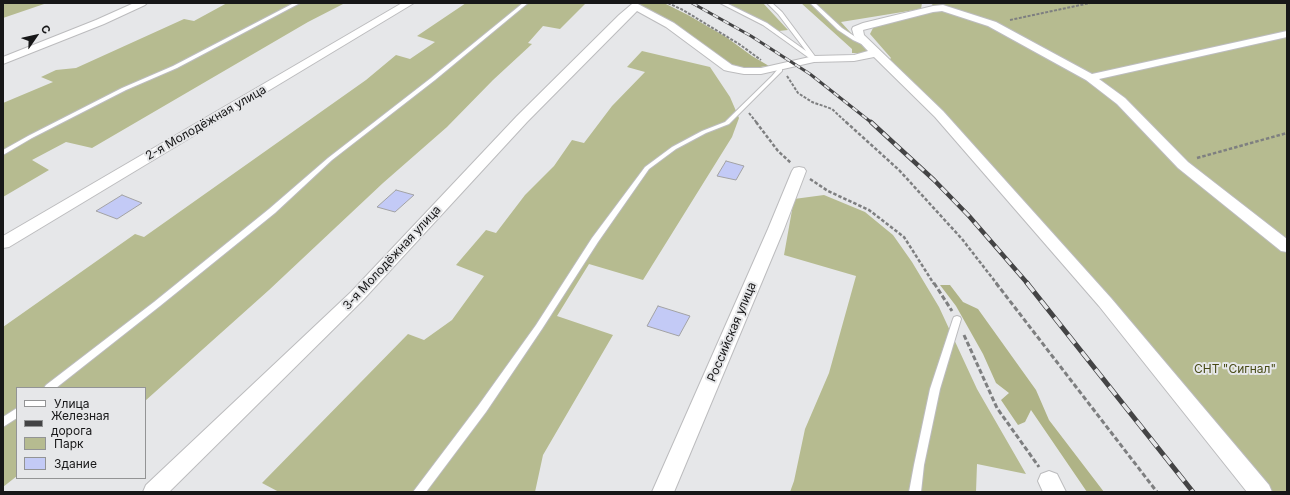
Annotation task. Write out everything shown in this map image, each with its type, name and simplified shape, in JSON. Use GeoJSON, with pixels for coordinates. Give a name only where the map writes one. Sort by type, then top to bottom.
{"type":"FeatureCollection","features":[{"type":"Feature","properties":{"kind":"street"},"geometry":{"type":"LineString","coordinates":[[3,61],[100,22],[142,3]]}},
{"type":"Feature","properties":{"kind":"street","name":"2-я Молодёжная улица"},"geometry":{"type":"LineString","coordinates":[[3,242],[408,3]]}},
{"type":"Feature","properties":{"kind":"street","name":"3-я Молодёжная улица"},"geometry":{"type":"LineString","coordinates":[[154,492],[357,296],[522,119],[623,17],[636,6],[670,25],[728,68],[736,71],[780,69]]}},
{"type":"Feature","properties":{"kind":"street"},"geometry":{"type":"LineString","coordinates":[[1261,492],[1104,302],[1038,225],[939,114],[859,36],[857,29],[929,6],[943,8],[992,24],[1090,78],[1121,101],[1181,163],[1287,248]]}},
{"type":"Feature","properties":{"kind":"street"},"geometry":{"type":"LineString","coordinates":[[1090,78],[1287,34]]}},
{"type":"Feature","properties":{"kind":"street"},"geometry":{"type":"LineString","coordinates":[[780,69],[814,59],[854,58],[872,49]]}},
{"type":"Feature","properties":{"kind":"street","name":"Российская улица"},"geometry":{"type":"LineString","coordinates":[[663,492],[773,236],[799,171]]}},
{"type":"Feature","properties":{"kind":"lane"},"geometry":{"type":"LineString","coordinates":[[3,152],[124,89],[175,67],[298,3]]}},
{"type":"Feature","properties":{"kind":"lane"},"geometry":{"type":"LineString","coordinates":[[50,387],[169,295],[272,211],[330,159],[433,79],[526,3]]}},
{"type":"Feature","properties":{"kind":"lane"},"geometry":{"type":"LineString","coordinates":[[722,3],[770,27],[814,59]]}},
{"type":"Feature","properties":{"kind":"lane"},"geometry":{"type":"LineString","coordinates":[[769,3],[780,13],[806,46],[814,59]]}},
{"type":"Feature","properties":{"kind":"lane"},"geometry":{"type":"LineString","coordinates":[[812,3],[840,29],[872,49]]}},
{"type":"Feature","properties":{"kind":"lane"},"geometry":{"type":"LineString","coordinates":[[420,492],[482,409],[539,327],[595,240],[647,168],[674,148],[704,132],[727,123],[780,69]]}},
{"type":"Feature","properties":{"kind":"lane"},"geometry":{"type":"LineString","coordinates":[[915,492],[919,465],[935,389],[956,319]]}},
{"type":"Feature","properties":{"kind":"lane"},"geometry":{"type":"LineString","coordinates":[[3,423],[16,413]]}},
{"type":"Feature","properties":{"kind":"path"},"geometry":{"type":"LineString","coordinates":[[668,3],[683,10],[739,44],[764,62],[780,69],[798,93],[812,102],[832,109],[899,170],[962,239],[1157,492]]}},
{"type":"Feature","properties":{"kind":"path"},"geometry":{"type":"LineString","coordinates":[[992,24],[1090,3]]}},
{"type":"Feature","properties":{"kind":"path"},"geometry":{"type":"LineString","coordinates":[[744,106],[778,151],[799,171],[828,191],[870,210],[904,236],[956,319],[997,408],[1052,486]]}},
{"type":"Feature","properties":{"kind":"path"},"geometry":{"type":"LineString","coordinates":[[1181,163],[1287,133]]}},
{"type":"Feature","properties":{"kind":"green space"},"geometry":{"type":"Polygon","coordinates":[[[3,3],[47,3],[3,18],[3,3]]]}},
{"type":"Feature","properties":{"kind":"green space"},"geometry":{"type":"Polygon","coordinates":[[[227,3],[345,3],[308,22],[92,148],[66,142],[32,160],[49,170],[3,197],[3,103],[53,82],[41,77],[56,70],[76,68],[184,19],[194,21],[227,3]]]}},
{"type":"Feature","properties":{"kind":"green space"},"geometry":{"type":"Polygon","coordinates":[[[466,3],[586,3],[560,29],[543,26],[528,43],[532,44],[493,80],[447,127],[383,183],[269,290],[146,400],[146,387],[16,387],[16,477],[3,487],[3,327],[135,234],[144,237],[366,80],[396,55],[410,59],[435,42],[417,36],[466,3]]]}},
{"type":"Feature","properties":{"kind":"green space"},"geometry":{"type":"Polygon","coordinates":[[[631,3],[664,3],[726,37],[752,56],[769,66],[742,69],[730,64],[674,25],[631,3]]]}},
{"type":"Feature","properties":{"kind":"green space"},"geometry":{"type":"Polygon","coordinates":[[[727,3],[763,3],[788,30],[779,31],[727,3]]]}},
{"type":"Feature","properties":{"kind":"green space"},"geometry":{"type":"Polygon","coordinates":[[[801,3],[922,3],[921,9],[841,22],[869,53],[852,53],[852,49],[801,3]]]}},
{"type":"Feature","properties":{"kind":"green space","name":"СНТ \"Сигнал\""},"geometry":{"type":"Polygon","coordinates":[[[930,3],[1287,3],[1287,492],[1267,492],[888,61],[891,58],[870,34],[874,26],[940,10],[930,3]]]}},
{"type":"Feature","properties":{"kind":"green space"},"geometry":{"type":"Polygon","coordinates":[[[642,51],[710,67],[730,97],[739,118],[732,137],[643,280],[589,264],[557,316],[613,335],[543,455],[535,492],[279,492],[262,483],[408,334],[424,340],[452,320],[484,276],[456,265],[486,230],[496,233],[525,195],[554,166],[572,140],[584,143],[612,106],[645,72],[627,67],[642,51]]]}},
{"type":"Feature","properties":{"kind":"green space"},"geometry":{"type":"Polygon","coordinates":[[[824,195],[865,212],[893,235],[912,262],[939,307],[977,389],[1026,474],[977,464],[976,492],[790,492],[794,481],[805,429],[829,373],[856,276],[784,255],[794,199],[824,195]]]}},
{"type":"Feature","properties":{"kind":"green space"},"geometry":{"type":"Polygon","coordinates":[[[940,285],[950,285],[963,302],[978,309],[1036,390],[1049,420],[1104,492],[1087,492],[1031,410],[1025,422],[1018,425],[1001,400],[1009,393],[996,383],[983,354],[956,306],[940,285]]]}},
{"type":"Feature","properties":{"kind":"building"},"geometry":{"type":"Polygon","coordinates":[[[726,161],[744,166],[736,180],[717,176],[726,161]]]}},
{"type":"Feature","properties":{"kind":"building"},"geometry":{"type":"Polygon","coordinates":[[[396,190],[414,195],[395,212],[377,207],[396,190]]]}},
{"type":"Feature","properties":{"kind":"building"},"geometry":{"type":"Polygon","coordinates":[[[122,195],[142,203],[117,219],[96,211],[122,195]]]}},
{"type":"Feature","properties":{"kind":"building"},"geometry":{"type":"Polygon","coordinates":[[[658,306],[690,316],[679,336],[647,326],[658,306]]]}},
{"type":"Feature","properties":{"kind":"railway"},"geometry":{"type":"LineString","coordinates":[[692,3],[751,36],[810,74],[872,123]]}},
{"type":"Feature","properties":{"kind":"railway"},"geometry":{"type":"LineString","coordinates":[[871,122],[934,180],[969,216],[1028,284]]}},
{"type":"Feature","properties":{"kind":"railway"},"geometry":{"type":"LineString","coordinates":[[1027,283],[1193,492]]}}]}
